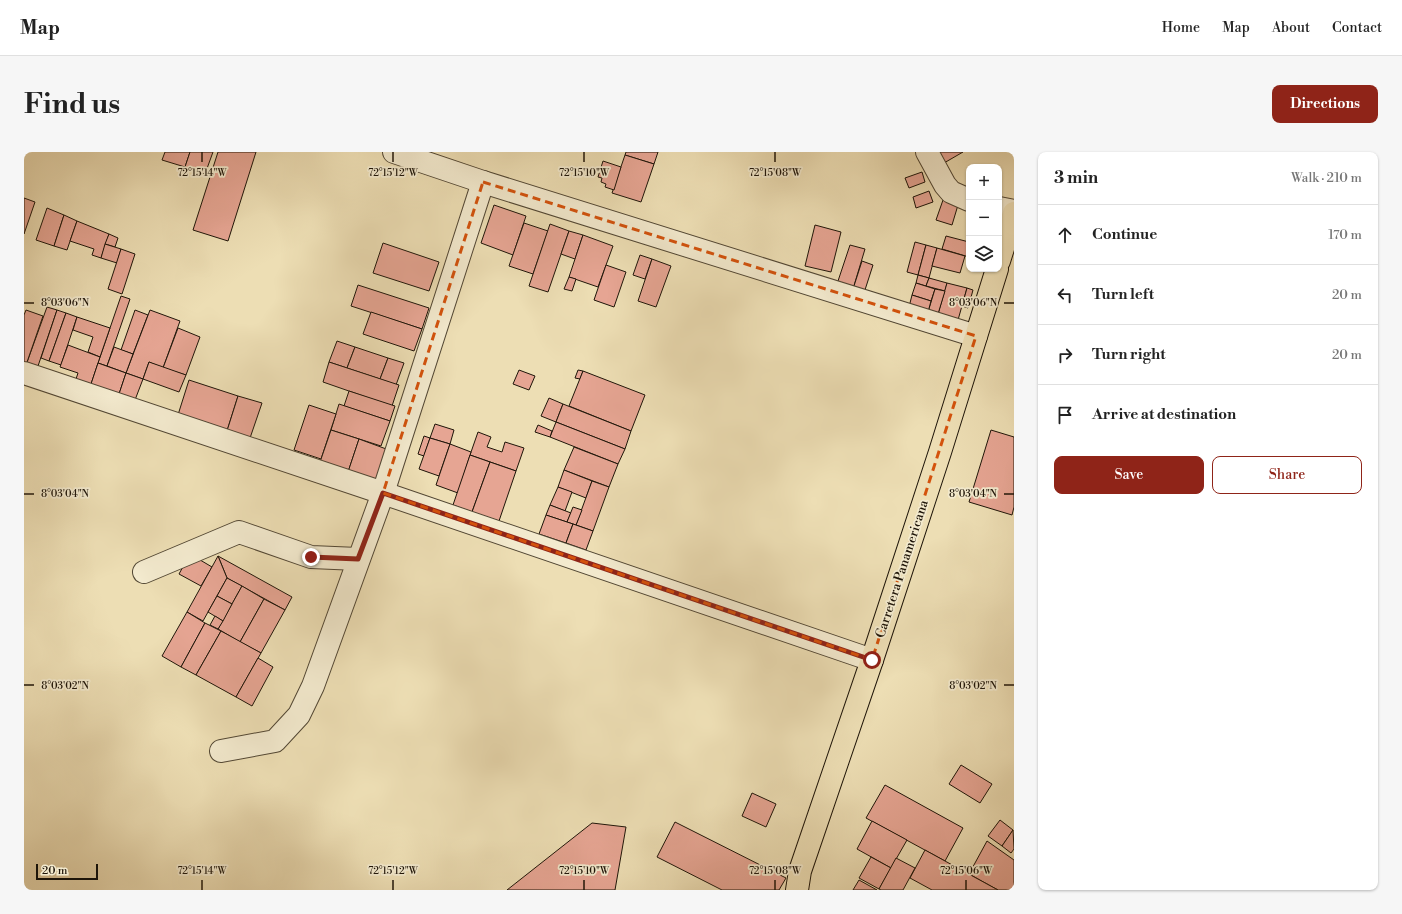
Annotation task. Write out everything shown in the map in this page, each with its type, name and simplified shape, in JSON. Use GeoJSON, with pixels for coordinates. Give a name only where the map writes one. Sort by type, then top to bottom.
{"type":"FeatureCollection","features":[{"type":"Feature","properties":{"kind":"highway"},"geometry":{"type":"LineString","coordinates":[[1002,251],[1014,212]]}},
{"type":"Feature","properties":{"kind":"highway","name":"Carretera Panamericana"},"geometry":{"type":"LineString","coordinates":[[797,890],[800,871],[872,660],[940,452],[995,272]]}},
{"type":"Feature","properties":{"kind":"street"},"geometry":{"type":"LineString","coordinates":[[394,152],[483,182],[976,336]]}},
{"type":"Feature","properties":{"kind":"street"},"geometry":{"type":"LineString","coordinates":[[927,152],[945,185],[951,192],[966,199]]}},
{"type":"Feature","properties":{"kind":"street"},"geometry":{"type":"LineString","coordinates":[[221,751],[274,741],[299,715],[313,686],[383,493],[483,182]]}},
{"type":"Feature","properties":{"kind":"street"},"geometry":{"type":"LineString","coordinates":[[1002,209],[1014,212]]}},
{"type":"Feature","properties":{"kind":"street"},"geometry":{"type":"LineString","coordinates":[[24,373],[383,493],[872,660]]}},
{"type":"Feature","properties":{"kind":"street"},"geometry":{"type":"LineString","coordinates":[[144,572],[240,532],[311,557],[358,559]]}},
{"type":"Feature","properties":{"kind":"highlighted area"},"geometry":{"type":"Polygon","coordinates":[[[483,182],[976,336],[872,660],[383,493],[483,182]]]}},
{"type":"Feature","properties":{"kind":"building"},"geometry":{"type":"Polygon","coordinates":[[[165,152],[190,152],[185,167],[162,160],[165,152]]]}},
{"type":"Feature","properties":{"kind":"building"},"geometry":{"type":"Polygon","coordinates":[[[190,152],[213,152],[205,174],[185,167],[190,152]]]}},
{"type":"Feature","properties":{"kind":"building"},"geometry":{"type":"Polygon","coordinates":[[[218,152],[256,152],[228,241],[193,230],[218,152]]]}},
{"type":"Feature","properties":{"kind":"building"},"geometry":{"type":"Polygon","coordinates":[[[626,152],[658,152],[654,164],[625,155],[626,152]]]}},
{"type":"Feature","properties":{"kind":"building"},"geometry":{"type":"Polygon","coordinates":[[[938,152],[963,152],[944,163],[938,152]]]}},
{"type":"Feature","properties":{"kind":"building"},"geometry":{"type":"Polygon","coordinates":[[[625,155],[654,164],[641,202],[612,193],[625,155]]]}},
{"type":"Feature","properties":{"kind":"building"},"geometry":{"type":"Polygon","coordinates":[[[603,161],[621,167],[614,190],[605,187],[606,184],[601,182],[602,178],[598,177],[603,161]]]}},
{"type":"Feature","properties":{"kind":"building"},"geometry":{"type":"Polygon","coordinates":[[[922,172],[925,182],[909,188],[905,178],[922,172]]]}},
{"type":"Feature","properties":{"kind":"building"},"geometry":{"type":"Polygon","coordinates":[[[929,191],[933,202],[916,208],[913,197],[929,191]]]}},
{"type":"Feature","properties":{"kind":"building"},"geometry":{"type":"Polygon","coordinates":[[[24,198],[35,202],[24,234],[24,198]]]}},
{"type":"Feature","properties":{"kind":"building"},"geometry":{"type":"Polygon","coordinates":[[[943,200],[958,205],[952,225],[936,220],[943,200]]]}},
{"type":"Feature","properties":{"kind":"building"},"geometry":{"type":"Polygon","coordinates":[[[494,205],[526,216],[513,255],[481,243],[494,205]]]}},
{"type":"Feature","properties":{"kind":"building"},"geometry":{"type":"Polygon","coordinates":[[[47,208],[64,215],[54,246],[36,240],[47,208]]]}},
{"type":"Feature","properties":{"kind":"building"},"geometry":{"type":"Polygon","coordinates":[[[64,215],[77,221],[67,250],[54,246],[64,215]]]}},
{"type":"Feature","properties":{"kind":"building"},"geometry":{"type":"Polygon","coordinates":[[[77,221],[109,234],[101,258],[92,255],[94,249],[70,241],[77,221]]]}},
{"type":"Feature","properties":{"kind":"building"},"geometry":{"type":"Polygon","coordinates":[[[524,223],[548,231],[533,274],[509,266],[524,223]]]}},
{"type":"Feature","properties":{"kind":"building"},"geometry":{"type":"Polygon","coordinates":[[[550,224],[569,231],[548,292],[529,286],[550,224]]]}},
{"type":"Feature","properties":{"kind":"building"},"geometry":{"type":"Polygon","coordinates":[[[815,225],[841,232],[831,272],[805,266],[815,225]]]}},
{"type":"Feature","properties":{"kind":"building"},"geometry":{"type":"Polygon","coordinates":[[[569,231],[583,235],[575,259],[561,254],[569,231]]]}},
{"type":"Feature","properties":{"kind":"building"},"geometry":{"type":"Polygon","coordinates":[[[109,234],[118,238],[115,247],[105,244],[109,234]]]}},
{"type":"Feature","properties":{"kind":"building"},"geometry":{"type":"Polygon","coordinates":[[[583,235],[613,246],[598,287],[569,277],[583,235]]]}},
{"type":"Feature","properties":{"kind":"building"},"geometry":{"type":"Polygon","coordinates":[[[946,236],[966,241],[966,256],[942,249],[946,236]]]}},
{"type":"Feature","properties":{"kind":"building"},"geometry":{"type":"Polygon","coordinates":[[[915,242],[926,245],[918,275],[907,272],[915,242]]]}},
{"type":"Feature","properties":{"kind":"building"},"geometry":{"type":"Polygon","coordinates":[[[383,243],[439,262],[429,291],[373,273],[383,243]]]}},
{"type":"Feature","properties":{"kind":"building"},"geometry":{"type":"Polygon","coordinates":[[[105,244],[121,249],[117,263],[101,258],[105,244]]]}},
{"type":"Feature","properties":{"kind":"building"},"geometry":{"type":"Polygon","coordinates":[[[850,245],[865,249],[853,289],[837,284],[850,245]]]}},
{"type":"Feature","properties":{"kind":"building"},"geometry":{"type":"Polygon","coordinates":[[[926,245],[937,248],[929,278],[918,275],[926,245]]]}},
{"type":"Feature","properties":{"kind":"building"},"geometry":{"type":"Polygon","coordinates":[[[937,248],[965,256],[960,273],[932,266],[937,248]]]}},
{"type":"Feature","properties":{"kind":"building"},"geometry":{"type":"Polygon","coordinates":[[[121,249],[135,254],[122,294],[108,289],[121,249]]]}},
{"type":"Feature","properties":{"kind":"building"},"geometry":{"type":"Polygon","coordinates":[[[640,255],[652,259],[645,279],[633,275],[640,255]]]}},
{"type":"Feature","properties":{"kind":"building"},"geometry":{"type":"Polygon","coordinates":[[[652,259],[671,266],[656,307],[638,301],[652,259]]]}},
{"type":"Feature","properties":{"kind":"building"},"geometry":{"type":"Polygon","coordinates":[[[862,261],[873,265],[864,293],[853,289],[862,261]]]}},
{"type":"Feature","properties":{"kind":"building"},"geometry":{"type":"Polygon","coordinates":[[[606,265],[626,272],[614,307],[594,300],[606,265]]]}},
{"type":"Feature","properties":{"kind":"building"},"geometry":{"type":"Polygon","coordinates":[[[918,275],[929,278],[926,286],[916,283],[918,275]]]}},
{"type":"Feature","properties":{"kind":"building"},"geometry":{"type":"Polygon","coordinates":[[[569,277],[576,279],[572,291],[564,289],[569,277]]]}},
{"type":"Feature","properties":{"kind":"building"},"geometry":{"type":"Polygon","coordinates":[[[929,278],[947,283],[945,291],[926,286],[929,278]]]}},
{"type":"Feature","properties":{"kind":"building"},"geometry":{"type":"Polygon","coordinates":[[[916,283],[935,289],[931,301],[912,295],[916,283]]]}},
{"type":"Feature","properties":{"kind":"building"},"geometry":{"type":"Polygon","coordinates":[[[947,283],[967,288],[958,320],[938,314],[947,283]]]}},
{"type":"Feature","properties":{"kind":"building"},"geometry":{"type":"Polygon","coordinates":[[[358,285],[429,308],[422,329],[351,306],[358,285]]]}},
{"type":"Feature","properties":{"kind":"building"},"geometry":{"type":"Polygon","coordinates":[[[967,288],[973,290],[968,308],[962,306],[967,288]]]}},
{"type":"Feature","properties":{"kind":"building"},"geometry":{"type":"Polygon","coordinates":[[[935,289],[945,291],[938,314],[928,312],[935,289]]]}},
{"type":"Feature","properties":{"kind":"building"},"geometry":{"type":"Polygon","coordinates":[[[912,295],[931,301],[928,312],[909,307],[912,295]]]}},
{"type":"Feature","properties":{"kind":"building"},"geometry":{"type":"Polygon","coordinates":[[[121,296],[130,299],[107,366],[98,363],[121,296]]]}},
{"type":"Feature","properties":{"kind":"building"},"geometry":{"type":"Polygon","coordinates":[[[47,307],[57,310],[37,369],[26,365],[47,307]]]}},
{"type":"Feature","properties":{"kind":"building"},"geometry":{"type":"Polygon","coordinates":[[[26,310],[43,316],[26,365],[24,364],[24,315],[26,310]]]}},
{"type":"Feature","properties":{"kind":"building"},"geometry":{"type":"Polygon","coordinates":[[[57,310],[66,313],[49,361],[41,358],[57,310]]]}},
{"type":"Feature","properties":{"kind":"building"},"geometry":{"type":"Polygon","coordinates":[[[135,310],[148,315],[133,354],[121,350],[135,310]]]}},
{"type":"Feature","properties":{"kind":"building"},"geometry":{"type":"Polygon","coordinates":[[[150,310],[180,321],[163,368],[149,362],[143,379],[126,373],[150,310]]]}},
{"type":"Feature","properties":{"kind":"building"},"geometry":{"type":"Polygon","coordinates":[[[371,312],[422,329],[414,351],[363,334],[371,312]]]}},
{"type":"Feature","properties":{"kind":"building"},"geometry":{"type":"Polygon","coordinates":[[[66,313],[77,317],[61,365],[49,361],[66,313]]]}},
{"type":"Feature","properties":{"kind":"building"},"geometry":{"type":"Polygon","coordinates":[[[77,317],[110,328],[100,357],[88,352],[93,337],[73,330],[77,317]]]}},
{"type":"Feature","properties":{"kind":"building"},"geometry":{"type":"Polygon","coordinates":[[[178,328],[200,337],[186,375],[163,368],[178,328]]]}},
{"type":"Feature","properties":{"kind":"building"},"geometry":{"type":"Polygon","coordinates":[[[337,341],[355,347],[347,368],[329,362],[337,341]]]}},
{"type":"Feature","properties":{"kind":"building"},"geometry":{"type":"Polygon","coordinates":[[[68,345],[100,357],[91,384],[76,379],[78,373],[60,367],[68,345]]]}},
{"type":"Feature","properties":{"kind":"building"},"geometry":{"type":"Polygon","coordinates":[[[114,347],[133,354],[126,373],[107,366],[114,347]]]}},
{"type":"Feature","properties":{"kind":"building"},"geometry":{"type":"Polygon","coordinates":[[[355,347],[388,358],[380,379],[347,368],[355,347]]]}},
{"type":"Feature","properties":{"kind":"building"},"geometry":{"type":"Polygon","coordinates":[[[388,358],[404,363],[396,385],[380,379],[388,358]]]}},
{"type":"Feature","properties":{"kind":"building"},"geometry":{"type":"Polygon","coordinates":[[[149,362],[186,375],[179,392],[143,379],[149,362]]]}},
{"type":"Feature","properties":{"kind":"building"},"geometry":{"type":"Polygon","coordinates":[[[329,362],[399,385],[392,406],[323,382],[329,362]]]}},
{"type":"Feature","properties":{"kind":"building"},"geometry":{"type":"Polygon","coordinates":[[[98,363],[126,373],[119,394],[91,384],[98,363]]]}},
{"type":"Feature","properties":{"kind":"building"},"geometry":{"type":"Polygon","coordinates":[[[519,370],[535,376],[529,390],[513,384],[519,370]]]}},
{"type":"Feature","properties":{"kind":"building"},"geometry":{"type":"Polygon","coordinates":[[[578,370],[583,371],[580,379],[575,378],[578,370]]]}},
{"type":"Feature","properties":{"kind":"building"},"geometry":{"type":"Polygon","coordinates":[[[583,371],[645,395],[631,431],[569,406],[583,371]]]}},
{"type":"Feature","properties":{"kind":"building"},"geometry":{"type":"Polygon","coordinates":[[[126,373],[143,379],[135,400],[119,394],[126,373]]]}},
{"type":"Feature","properties":{"kind":"building"},"geometry":{"type":"Polygon","coordinates":[[[189,380],[238,396],[226,434],[177,418],[189,380]]]}},
{"type":"Feature","properties":{"kind":"building"},"geometry":{"type":"Polygon","coordinates":[[[349,391],[395,406],[390,421],[344,406],[349,391]]]}},
{"type":"Feature","properties":{"kind":"building"},"geometry":{"type":"Polygon","coordinates":[[[238,396],[262,403],[249,441],[226,434],[238,396]]]}},
{"type":"Feature","properties":{"kind":"building"},"geometry":{"type":"Polygon","coordinates":[[[549,398],[563,404],[556,422],[541,416],[549,398]]]}},
{"type":"Feature","properties":{"kind":"building"},"geometry":{"type":"Polygon","coordinates":[[[339,404],[390,421],[381,446],[331,430],[339,404]]]}},
{"type":"Feature","properties":{"kind":"building"},"geometry":{"type":"Polygon","coordinates":[[[563,404],[631,431],[625,449],[556,422],[563,404]]]}},
{"type":"Feature","properties":{"kind":"building"},"geometry":{"type":"Polygon","coordinates":[[[309,405],[336,414],[321,459],[294,450],[309,405]]]}},
{"type":"Feature","properties":{"kind":"building"},"geometry":{"type":"Polygon","coordinates":[[[556,422],[625,449],[618,464],[550,437],[556,422]]]}},
{"type":"Feature","properties":{"kind":"building"},"geometry":{"type":"Polygon","coordinates":[[[435,424],[454,430],[450,444],[430,438],[435,424]]]}},
{"type":"Feature","properties":{"kind":"building"},"geometry":{"type":"Polygon","coordinates":[[[538,425],[552,431],[550,437],[535,432],[538,425]]]}},
{"type":"Feature","properties":{"kind":"building"},"geometry":{"type":"Polygon","coordinates":[[[331,430],[359,439],[347,475],[319,465],[331,430]]]}},
{"type":"Feature","properties":{"kind":"building"},"geometry":{"type":"Polygon","coordinates":[[[991,430],[1014,437],[1014,507],[1012,515],[969,502],[991,430]]]}},
{"type":"Feature","properties":{"kind":"building"},"geometry":{"type":"Polygon","coordinates":[[[478,432],[491,437],[487,447],[502,452],[505,442],[524,448],[516,471],[470,455],[478,432]]]}},
{"type":"Feature","properties":{"kind":"building"},"geometry":{"type":"Polygon","coordinates":[[[424,436],[430,438],[424,456],[418,454],[424,436]]]}},
{"type":"Feature","properties":{"kind":"building"},"geometry":{"type":"Polygon","coordinates":[[[430,438],[450,444],[439,476],[419,469],[430,438]]]}},
{"type":"Feature","properties":{"kind":"building"},"geometry":{"type":"Polygon","coordinates":[[[359,439],[389,450],[377,485],[347,475],[359,439]]]}},
{"type":"Feature","properties":{"kind":"building"},"geometry":{"type":"Polygon","coordinates":[[[450,444],[471,452],[458,493],[436,485],[450,444]]]}},
{"type":"Feature","properties":{"kind":"building"},"geometry":{"type":"Polygon","coordinates":[[[574,447],[618,464],[609,487],[564,470],[574,447]]]}},
{"type":"Feature","properties":{"kind":"building"},"geometry":{"type":"Polygon","coordinates":[[[470,455],[490,462],[472,512],[453,505],[470,455]]]}},
{"type":"Feature","properties":{"kind":"building"},"geometry":{"type":"Polygon","coordinates":[[[490,462],[516,471],[499,521],[472,512],[490,462]]]}},
{"type":"Feature","properties":{"kind":"building"},"geometry":{"type":"Polygon","coordinates":[[[564,470],[592,481],[586,498],[558,487],[564,470]]]}},
{"type":"Feature","properties":{"kind":"building"},"geometry":{"type":"Polygon","coordinates":[[[592,481],[609,487],[593,531],[576,525],[592,481]]]}},
{"type":"Feature","properties":{"kind":"building"},"geometry":{"type":"Polygon","coordinates":[[[558,487],[572,492],[565,511],[550,505],[558,487]]]}},
{"type":"Feature","properties":{"kind":"building"},"geometry":{"type":"Polygon","coordinates":[[[550,505],[571,513],[567,522],[546,515],[550,505]]]}},
{"type":"Feature","properties":{"kind":"building"},"geometry":{"type":"Polygon","coordinates":[[[573,507],[582,510],[576,525],[567,522],[573,507]]]}},
{"type":"Feature","properties":{"kind":"building"},"geometry":{"type":"Polygon","coordinates":[[[546,515],[573,524],[566,543],[539,534],[546,515]]]}},
{"type":"Feature","properties":{"kind":"building"},"geometry":{"type":"Polygon","coordinates":[[[573,524],[593,531],[586,550],[566,543],[573,524]]]}},
{"type":"Feature","properties":{"kind":"building"},"geometry":{"type":"Polygon","coordinates":[[[190,554],[212,567],[201,586],[179,574],[190,554]]]}},
{"type":"Feature","properties":{"kind":"building"},"geometry":{"type":"Polygon","coordinates":[[[218,556],[292,597],[285,610],[227,578],[218,556]]]}},
{"type":"Feature","properties":{"kind":"building"},"geometry":{"type":"Polygon","coordinates":[[[218,556],[227,578],[203,621],[187,612],[218,556]]]}},
{"type":"Feature","properties":{"kind":"building"},"geometry":{"type":"Polygon","coordinates":[[[227,578],[242,586],[232,604],[217,596],[227,578]]]}},
{"type":"Feature","properties":{"kind":"building"},"geometry":{"type":"Polygon","coordinates":[[[242,586],[264,599],[240,642],[218,629],[242,586]]]}},
{"type":"Feature","properties":{"kind":"building"},"geometry":{"type":"Polygon","coordinates":[[[217,596],[232,604],[223,621],[208,612],[217,596]]]}},
{"type":"Feature","properties":{"kind":"building"},"geometry":{"type":"Polygon","coordinates":[[[264,599],[285,610],[261,653],[240,642],[264,599]]]}},
{"type":"Feature","properties":{"kind":"building"},"geometry":{"type":"Polygon","coordinates":[[[187,612],[205,623],[181,667],[162,656],[187,612]]]}},
{"type":"Feature","properties":{"kind":"building"},"geometry":{"type":"Polygon","coordinates":[[[215,616],[223,621],[218,629],[210,625],[215,616]]]}},
{"type":"Feature","properties":{"kind":"building"},"geometry":{"type":"Polygon","coordinates":[[[205,623],[221,631],[196,675],[181,667],[205,623]]]}},
{"type":"Feature","properties":{"kind":"building"},"geometry":{"type":"Polygon","coordinates":[[[221,631],[261,653],[236,697],[196,675],[221,631]]]}},
{"type":"Feature","properties":{"kind":"building"},"geometry":{"type":"Polygon","coordinates":[[[258,658],[273,667],[252,706],[236,697],[258,658]]]}},
{"type":"Feature","properties":{"kind":"building"},"geometry":{"type":"Polygon","coordinates":[[[961,765],[992,784],[980,803],[949,784],[961,765]]]}},
{"type":"Feature","properties":{"kind":"building"},"geometry":{"type":"Polygon","coordinates":[[[885,785],[963,828],[945,861],[866,818],[885,785]]]}},
{"type":"Feature","properties":{"kind":"building"},"geometry":{"type":"Polygon","coordinates":[[[752,793],[776,804],[766,827],[742,816],[752,793]]]}},
{"type":"Feature","properties":{"kind":"building"},"geometry":{"type":"Polygon","coordinates":[[[1000,820],[1013,830],[1002,846],[988,836],[1000,820]]]}},
{"type":"Feature","properties":{"kind":"building"},"geometry":{"type":"Polygon","coordinates":[[[872,821],[907,840],[891,868],[857,849],[872,821]]]}},
{"type":"Feature","properties":{"kind":"building"},"geometry":{"type":"Polygon","coordinates":[[[675,822],[786,878],[779,890],[722,890],[657,857],[675,822]]]}},
{"type":"Feature","properties":{"kind":"building"},"geometry":{"type":"Polygon","coordinates":[[[592,823],[626,827],[615,890],[507,890],[592,823]]]}},
{"type":"Feature","properties":{"kind":"building"},"geometry":{"type":"Polygon","coordinates":[[[1013,830],[1014,849],[1011,853],[1002,846],[1013,830]]]}},
{"type":"Feature","properties":{"kind":"building"},"geometry":{"type":"Polygon","coordinates":[[[987,841],[1014,860],[1014,887],[1012,890],[998,890],[969,874],[987,841]]]}},
{"type":"Feature","properties":{"kind":"building"},"geometry":{"type":"Polygon","coordinates":[[[925,850],[998,890],[932,890],[910,878],[925,850]]]}},
{"type":"Feature","properties":{"kind":"building"},"geometry":{"type":"Polygon","coordinates":[[[871,857],[891,868],[879,889],[859,878],[871,857]]]}},
{"type":"Feature","properties":{"kind":"building"},"geometry":{"type":"Polygon","coordinates":[[[896,858],[915,868],[903,890],[879,889],[896,858]]]}},
{"type":"Feature","properties":{"kind":"building"},"geometry":{"type":"Polygon","coordinates":[[[859,880],[877,890],[853,890],[859,880]]]}},
{"type":"Feature","properties":{"kind":"route"},"geometry":{"type":"LineString","coordinates":[[311,557],[358,559],[383,493],[872,660]]}}]}
